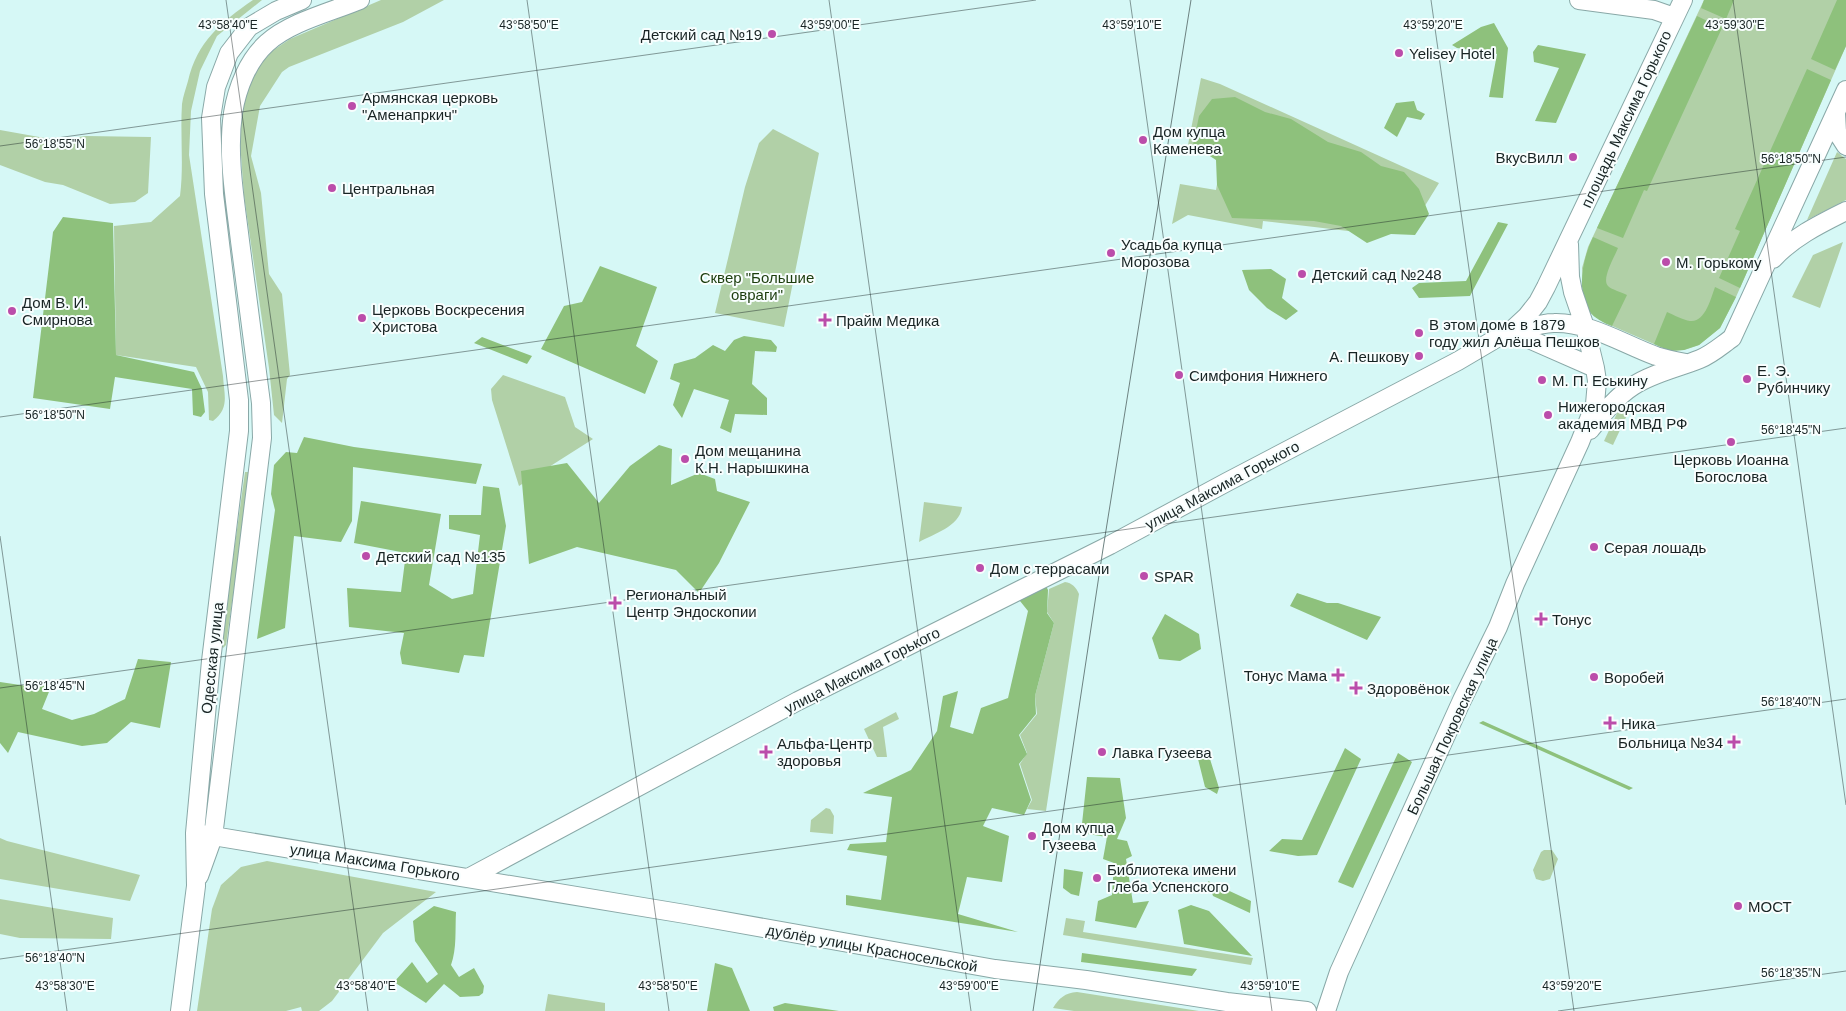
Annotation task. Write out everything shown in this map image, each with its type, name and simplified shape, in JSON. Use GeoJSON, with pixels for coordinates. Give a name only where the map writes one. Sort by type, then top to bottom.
{"type":"FeatureCollection","features":[{"type":"Feature","properties":{"kind":"main road","name":"Одесская улица"},"geometry":{"type":"LineString","coordinates":[[196,886],[195,833],[211,661],[239,431],[239,400],[214,194],[212,110],[216,87],[229,53],[249,27],[276,11],[302,0]]}},
{"type":"Feature","properties":{"kind":"main road","name":"Одесская улица"},"geometry":{"type":"LineString","coordinates":[[196,886],[213,837],[262,438],[261,403],[235,197],[231,147],[233,113],[239,87],[251,62],[268,42],[293,26],[360,0]]}},
{"type":"Feature","properties":{"kind":"main road"},"geometry":{"type":"LineString","coordinates":[[1579,0],[1654,10],[1674,17]]}},
{"type":"Feature","properties":{"kind":"main road","name":"площадь Максима Горького"},"geometry":{"type":"LineString","coordinates":[[1509,334],[1538,302],[1682,0]]}},
{"type":"Feature","properties":{"kind":"main road"},"geometry":{"type":"LineString","coordinates":[[1580,442],[1614,402],[1631,387],[1649,377],[1700,359],[1732,338],[1846,90]]}},
{"type":"Feature","properties":{"kind":"main road"},"geometry":{"type":"LineString","coordinates":[[1836,113],[1837,132],[1846,146]]}},
{"type":"Feature","properties":{"kind":"main road"},"geometry":{"type":"LineString","coordinates":[[1764,268],[1783,248],[1806,232],[1846,210]]}},
{"type":"Feature","properties":{"kind":"main road","name":"площадь Максима Горького"},"geometry":{"type":"LineString","coordinates":[[1569,238],[1570,278],[1585,327],[1597,381],[1595,404],[1580,442]]}},
{"type":"Feature","properties":{"kind":"main road"},"geometry":{"type":"LineString","coordinates":[[1509,334],[1532,326],[1552,323],[1585,327],[1657,356],[1686,363]]}},
{"type":"Feature","properties":{"kind":"main road"},"geometry":{"type":"LineString","coordinates":[[1509,334],[1595,368]]}},
{"type":"Feature","properties":{"kind":"main road","name":"улица Максима Горького"},"geometry":{"type":"LineString","coordinates":[[195,833],[470,877],[798,701],[1110,545],[1509,334]]}},
{"type":"Feature","properties":{"kind":"main road","name":"Большая Покровская улица"},"geometry":{"type":"LineString","coordinates":[[1326,1011],[1339,972],[1462,700],[1498,627],[1515,584],[1580,442]]}},
{"type":"Feature","properties":{"kind":"main road","name":"дублёр улицы Красносельской"},"geometry":{"type":"LineString","coordinates":[[470,877],[995,969],[1086,980],[1227,1002],[1306,1011]]}},
{"type":"Feature","properties":{"kind":"main road"},"geometry":{"type":"LineString","coordinates":[[180,1011],[196,886]]}},
{"type":"Feature","properties":{"kind":"green space"},"geometry":{"type":"Polygon","coordinates":[[[253,0],[262,0],[217,36],[200,71],[191,111],[189,155],[225,395],[222,411],[213,421],[209,420],[208,392],[196,367],[116,355],[114,226],[151,222],[180,196],[182,104],[192,67],[197,55],[212,34],[231,16],[253,0]]]}},
{"type":"Feature","properties":{"kind":"green space"},"geometry":{"type":"Polygon","coordinates":[[[381,0],[444,0],[403,22],[289,67],[282,72],[260,106],[251,156],[261,193],[269,274],[282,294],[290,375],[287,379],[282,423],[274,415],[244,196],[239,128],[241,108],[248,87],[260,65],[272,51],[290,39],[381,0]]]}},
{"type":"Feature","properties":{"kind":"green space"},"geometry":{"type":"Polygon","coordinates":[[[1704,0],[1846,0],[1846,46],[1736,297],[1720,328],[1699,345],[1684,350],[1670,351],[1603,322],[1589,311],[1584,295],[1582,268],[1588,247],[1704,0]]]}},
{"type":"Feature","properties":{"kind":"green space"},"geometry":{"type":"Polygon","coordinates":[[[1704,0],[1734,0],[1726,19],[1701,8],[1704,0]]]}},
{"type":"Feature","properties":{"kind":"green space"},"geometry":{"type":"Polygon","coordinates":[[[1837,0],[1846,0],[1846,46],[1835,70],[1811,59],[1837,0]]]}},
{"type":"Feature","properties":{"kind":"green space"},"geometry":{"type":"Polygon","coordinates":[[[1697,16],[1722,28],[1647,191],[1644,190],[1623,238],[1597,228],[1697,16]]]}},
{"type":"Feature","properties":{"kind":"green space"},"geometry":{"type":"Polygon","coordinates":[[[1494,23],[1508,48],[1503,98],[1489,97],[1497,54],[1457,48],[1452,45],[1481,27],[1494,23]]]}},
{"type":"Feature","properties":{"kind":"green space"},"geometry":{"type":"Polygon","coordinates":[[[1538,45],[1586,54],[1556,123],[1535,121],[1559,68],[1534,62],[1533,52],[1538,45]]]}},
{"type":"Feature","properties":{"kind":"green space"},"geometry":{"type":"Polygon","coordinates":[[[1807,69],[1831,80],[1740,288],[1719,278],[1740,231],[1735,229],[1807,69]]]}},
{"type":"Feature","properties":{"kind":"green space"},"geometry":{"type":"Polygon","coordinates":[[[1201,78],[1220,84],[1439,183],[1418,217],[1348,231],[1263,221],[1262,229],[1188,215],[1172,224],[1180,184],[1216,190],[1222,156],[1187,150],[1201,78]]]}},
{"type":"Feature","properties":{"kind":"green space"},"geometry":{"type":"Polygon","coordinates":[[[1235,97],[1265,112],[1291,119],[1328,142],[1361,152],[1381,166],[1404,172],[1419,189],[1429,214],[1415,235],[1391,234],[1367,243],[1341,226],[1314,221],[1232,218],[1217,185],[1216,160],[1193,145],[1199,116],[1212,99],[1235,97]]]}},
{"type":"Feature","properties":{"kind":"green space"},"geometry":{"type":"Polygon","coordinates":[[[1414,101],[1417,110],[1425,114],[1421,120],[1407,117],[1397,137],[1384,128],[1396,103],[1414,101]]]}},
{"type":"Feature","properties":{"kind":"green space","name":"Сквер \"Большие овраги\""},"geometry":{"type":"Polygon","coordinates":[[[773,129],[819,153],[784,327],[715,313],[745,187],[759,143],[773,129]]]}},
{"type":"Feature","properties":{"kind":"green space"},"geometry":{"type":"Polygon","coordinates":[[[0,130],[56,140],[86,136],[151,137],[148,193],[135,202],[110,204],[63,185],[45,182],[0,165],[0,130]]]}},
{"type":"Feature","properties":{"kind":"green space"},"geometry":{"type":"Polygon","coordinates":[[[1837,152],[1846,159],[1846,200],[1807,220],[1837,152]]]}},
{"type":"Feature","properties":{"kind":"green space"},"geometry":{"type":"Polygon","coordinates":[[[63,217],[113,223],[116,355],[194,372],[202,389],[205,412],[201,417],[193,415],[192,389],[115,377],[110,409],[33,398],[53,232],[63,217]]]}},
{"type":"Feature","properties":{"kind":"green space"},"geometry":{"type":"Polygon","coordinates":[[[1498,222],[1508,224],[1470,296],[1419,298],[1412,288],[1419,283],[1466,281],[1498,222]]]}},
{"type":"Feature","properties":{"kind":"green space"},"geometry":{"type":"Polygon","coordinates":[[[1593,237],[1618,248],[1607,273],[1606,283],[1608,286],[1627,295],[1612,326],[1591,314],[1583,293],[1582,274],[1586,254],[1593,237]]]}},
{"type":"Feature","properties":{"kind":"green space"},"geometry":{"type":"Polygon","coordinates":[[[1843,242],[1820,308],[1792,297],[1813,255],[1843,242]]]}},
{"type":"Feature","properties":{"kind":"green space"},"geometry":{"type":"Polygon","coordinates":[[[600,266],[657,287],[636,346],[658,361],[645,394],[541,349],[564,306],[582,302],[600,266]]]}},
{"type":"Feature","properties":{"kind":"green space"},"geometry":{"type":"Polygon","coordinates":[[[1271,269],[1286,279],[1282,298],[1298,311],[1286,320],[1267,308],[1249,290],[1242,270],[1271,269]]]}},
{"type":"Feature","properties":{"kind":"green space"},"geometry":{"type":"Polygon","coordinates":[[[1715,287],[1736,297],[1720,328],[1699,345],[1684,350],[1670,351],[1654,344],[1667,312],[1684,320],[1695,321],[1707,309],[1715,287]]]}},
{"type":"Feature","properties":{"kind":"green space"},"geometry":{"type":"Polygon","coordinates":[[[744,336],[771,340],[777,347],[776,352],[755,351],[752,384],[767,398],[767,415],[735,414],[731,433],[720,428],[729,400],[694,389],[682,418],[673,405],[680,383],[670,379],[674,364],[695,358],[713,345],[725,351],[734,340],[744,336]]]}},
{"type":"Feature","properties":{"kind":"green space"},"geometry":{"type":"Polygon","coordinates":[[[482,337],[532,356],[527,364],[474,343],[482,337]]]}},
{"type":"Feature","properties":{"kind":"green space"},"geometry":{"type":"Polygon","coordinates":[[[503,375],[565,397],[575,427],[593,439],[519,486],[492,400],[491,389],[503,375]]]}},
{"type":"Feature","properties":{"kind":"green space"},"geometry":{"type":"Polygon","coordinates":[[[1619,409],[1628,413],[1613,445],[1604,441],[1619,409]]]}},
{"type":"Feature","properties":{"kind":"green space"},"geometry":{"type":"Polygon","coordinates":[[[304,437],[354,447],[482,464],[476,484],[353,467],[352,521],[341,542],[294,536],[285,628],[257,639],[275,510],[271,494],[274,465],[286,452],[297,453],[304,437]]]}},
{"type":"Feature","properties":{"kind":"green space"},"geometry":{"type":"Polygon","coordinates":[[[659,445],[672,449],[671,485],[699,473],[715,479],[717,491],[750,502],[719,563],[699,593],[676,570],[577,547],[529,564],[521,471],[567,463],[599,503],[630,466],[659,445]]]}},
{"type":"Feature","properties":{"kind":"green space"},"geometry":{"type":"Polygon","coordinates":[[[245,472],[248,472],[250,475],[226,645],[223,648],[221,645],[245,472]]]}},
{"type":"Feature","properties":{"kind":"green space"},"geometry":{"type":"Polygon","coordinates":[[[483,486],[499,488],[506,526],[484,657],[464,655],[459,673],[402,664],[400,653],[404,633],[349,627],[347,588],[401,592],[406,553],[354,543],[361,501],[441,514],[429,585],[452,599],[473,594],[480,535],[449,529],[449,515],[481,515],[483,486]]]}},
{"type":"Feature","properties":{"kind":"green space"},"geometry":{"type":"Polygon","coordinates":[[[924,502],[962,507],[957,519],[945,529],[919,542],[924,502]]]}},
{"type":"Feature","properties":{"kind":"green space"},"geometry":{"type":"Polygon","coordinates":[[[1044,582],[1048,590],[1047,613],[1054,623],[1035,696],[1036,714],[1019,735],[1027,754],[1019,764],[1031,800],[1024,815],[992,808],[983,826],[1009,836],[1002,882],[967,877],[958,914],[1018,932],[846,905],[846,895],[881,900],[887,856],[847,850],[850,844],[886,842],[892,797],[863,793],[911,770],[937,731],[943,696],[958,691],[950,727],[973,734],[981,708],[1008,698],[1028,611],[1016,596],[1044,582]]]}},
{"type":"Feature","properties":{"kind":"green space"},"geometry":{"type":"Polygon","coordinates":[[[1065,582],[1074,586],[1079,594],[1046,811],[1027,809],[1032,800],[1020,764],[1027,753],[1020,735],[1037,714],[1035,696],[1054,623],[1047,612],[1049,589],[1065,582]]]}},
{"type":"Feature","properties":{"kind":"green space"},"geometry":{"type":"Polygon","coordinates":[[[1297,593],[1327,603],[1338,603],[1381,617],[1367,640],[1290,606],[1297,593]]]}},
{"type":"Feature","properties":{"kind":"green space"},"geometry":{"type":"Polygon","coordinates":[[[1165,614],[1199,634],[1201,649],[1180,661],[1159,659],[1152,638],[1165,614]]]}},
{"type":"Feature","properties":{"kind":"green space"},"geometry":{"type":"Polygon","coordinates":[[[138,659],[171,662],[160,728],[131,722],[107,743],[82,746],[18,732],[8,753],[0,743],[0,682],[27,686],[53,682],[42,709],[72,720],[94,714],[125,699],[138,659]]]}},
{"type":"Feature","properties":{"kind":"green space"},"geometry":{"type":"Polygon","coordinates":[[[896,712],[899,719],[883,727],[887,757],[877,757],[864,729],[896,712]]]}},
{"type":"Feature","properties":{"kind":"green space"},"geometry":{"type":"Polygon","coordinates":[[[1483,721],[1633,788],[1629,790],[1479,723],[1483,721]]]}},
{"type":"Feature","properties":{"kind":"green space"},"geometry":{"type":"Polygon","coordinates":[[[1345,748],[1361,759],[1317,855],[1298,856],[1269,851],[1282,839],[1302,840],[1345,748]]]}},
{"type":"Feature","properties":{"kind":"green space"},"geometry":{"type":"Polygon","coordinates":[[[1398,753],[1412,762],[1353,888],[1338,882],[1398,753]]]}},
{"type":"Feature","properties":{"kind":"green space"},"geometry":{"type":"Polygon","coordinates":[[[1198,759],[1210,759],[1219,788],[1217,794],[1205,787],[1198,759]]]}},
{"type":"Feature","properties":{"kind":"green space"},"geometry":{"type":"Polygon","coordinates":[[[1087,777],[1120,778],[1126,818],[1117,839],[1127,841],[1132,856],[1126,859],[1133,903],[1149,901],[1136,928],[1095,921],[1098,901],[1112,895],[1114,863],[1103,859],[1107,837],[1081,833],[1087,777]]]}},
{"type":"Feature","properties":{"kind":"green space"},"geometry":{"type":"Polygon","coordinates":[[[826,808],[830,809],[834,816],[833,834],[810,832],[811,820],[826,808]]]}},
{"type":"Feature","properties":{"kind":"green space"},"geometry":{"type":"Polygon","coordinates":[[[0,838],[140,875],[130,901],[0,879],[0,838]]]}},
{"type":"Feature","properties":{"kind":"green space"},"geometry":{"type":"Polygon","coordinates":[[[1552,850],[1558,859],[1550,879],[1543,881],[1536,879],[1533,870],[1541,852],[1552,850]]]}},
{"type":"Feature","properties":{"kind":"green space"},"geometry":{"type":"Polygon","coordinates":[[[267,861],[436,892],[383,933],[332,1001],[319,1011],[302,1011],[301,1007],[286,1011],[197,1011],[212,909],[221,885],[241,867],[267,861]]]}},
{"type":"Feature","properties":{"kind":"green space"},"geometry":{"type":"Polygon","coordinates":[[[1064,869],[1083,872],[1079,896],[1071,894],[1063,888],[1064,869]]]}},
{"type":"Feature","properties":{"kind":"green space"},"geometry":{"type":"Polygon","coordinates":[[[1208,881],[1251,901],[1250,913],[1213,896],[1208,881]]]}},
{"type":"Feature","properties":{"kind":"green space"},"geometry":{"type":"Polygon","coordinates":[[[0,899],[113,918],[111,939],[20,938],[0,934],[0,899]]]}},
{"type":"Feature","properties":{"kind":"green space"},"geometry":{"type":"Polygon","coordinates":[[[1191,905],[1209,911],[1252,956],[1184,944],[1178,910],[1191,905]]]}},
{"type":"Feature","properties":{"kind":"green space"},"geometry":{"type":"Polygon","coordinates":[[[434,906],[456,912],[455,946],[451,965],[459,977],[474,968],[484,986],[483,993],[479,996],[460,997],[444,984],[426,1003],[394,982],[412,962],[427,983],[438,974],[415,941],[413,921],[434,906]]]}},
{"type":"Feature","properties":{"kind":"green space"},"geometry":{"type":"Polygon","coordinates":[[[1066,918],[1085,921],[1083,932],[1253,958],[1251,965],[1063,935],[1066,918]]]}},
{"type":"Feature","properties":{"kind":"green space"},"geometry":{"type":"Polygon","coordinates":[[[1082,953],[1197,969],[1192,976],[1081,962],[1082,953]]]}},
{"type":"Feature","properties":{"kind":"green space"},"geometry":{"type":"Polygon","coordinates":[[[715,963],[732,968],[750,1011],[707,1011],[715,963]]]}},
{"type":"Feature","properties":{"kind":"green space"},"geometry":{"type":"Polygon","coordinates":[[[1077,992],[1199,1011],[1074,1011],[1053,1008],[1063,997],[1077,992]]]}},
{"type":"Feature","properties":{"kind":"green space"},"geometry":{"type":"Polygon","coordinates":[[[548,994],[605,1003],[605,1011],[545,1011],[548,994]]]}},
{"type":"Feature","properties":{"kind":"green space"},"geometry":{"type":"Polygon","coordinates":[[[785,1003],[839,1011],[774,1011],[773,1007],[785,1003]]]}},
{"type":"Feature","properties":{"kind":"tram line"},"geometry":{"type":"LineString","coordinates":[[1033,1011],[1103,549],[1191,0]]}},
{"type":"Feature","properties":{"kind":"place","name":"Детский сад №19"},"geometry":{"type":"Point","coordinates":[772,34]}},
{"type":"Feature","properties":{"kind":"place","name":"Yelisey Hotel"},"geometry":{"type":"Point","coordinates":[1399,53]}},
{"type":"Feature","properties":{"kind":"place","name":"Армянская церковь \"Аменапркич\""},"geometry":{"type":"Point","coordinates":[352,106]}},
{"type":"Feature","properties":{"kind":"place","name":"Дом купца Каменева"},"geometry":{"type":"Point","coordinates":[1143,140]}},
{"type":"Feature","properties":{"kind":"place","name":"ВкусВилл"},"geometry":{"type":"Point","coordinates":[1573,157]}},
{"type":"Feature","properties":{"kind":"place","name":"Центральная"},"geometry":{"type":"Point","coordinates":[332,188]}},
{"type":"Feature","properties":{"kind":"place","name":"Усадьба купца Морозова"},"geometry":{"type":"Point","coordinates":[1111,253]}},
{"type":"Feature","properties":{"kind":"place","name":"М. Горькому"},"geometry":{"type":"Point","coordinates":[1666,262]}},
{"type":"Feature","properties":{"kind":"place","name":"Детский сад №248"},"geometry":{"type":"Point","coordinates":[1302,274]}},
{"type":"Feature","properties":{"kind":"place","name":"Дом В. И. Смирнова"},"geometry":{"type":"Point","coordinates":[12,311]}},
{"type":"Feature","properties":{"kind":"place","name":"Церковь Воскресения Христова"},"geometry":{"type":"Point","coordinates":[362,318]}},
{"type":"Feature","properties":{"kind":"place","name":"Прайм Медика"},"geometry":{"type":"Point","coordinates":[825,320]}},
{"type":"Feature","properties":{"kind":"place","name":"В этом доме в 1879 году жил Алёша Пешков"},"geometry":{"type":"Point","coordinates":[1419,333]}},
{"type":"Feature","properties":{"kind":"place","name":"А. Пешкову"},"geometry":{"type":"Point","coordinates":[1419,356]}},
{"type":"Feature","properties":{"kind":"place","name":"Симфония Нижнего"},"geometry":{"type":"Point","coordinates":[1179,375]}},
{"type":"Feature","properties":{"kind":"place","name":"Е. Э. Рубинчику"},"geometry":{"type":"Point","coordinates":[1747,379]}},
{"type":"Feature","properties":{"kind":"place","name":"М. П. Еськину"},"geometry":{"type":"Point","coordinates":[1542,380]}},
{"type":"Feature","properties":{"kind":"place","name":"Нижегородская академия МВД РФ"},"geometry":{"type":"Point","coordinates":[1548,415]}},
{"type":"Feature","properties":{"kind":"place","name":"Церковь Иоанна Богослова"},"geometry":{"type":"Point","coordinates":[1731,442]}},
{"type":"Feature","properties":{"kind":"place","name":"Дом мещанина К.Н. Нарышкина"},"geometry":{"type":"Point","coordinates":[685,459]}},
{"type":"Feature","properties":{"kind":"place","name":"Серая лошадь"},"geometry":{"type":"Point","coordinates":[1594,547]}},
{"type":"Feature","properties":{"kind":"place","name":"Детский сад №135"},"geometry":{"type":"Point","coordinates":[366,556]}},
{"type":"Feature","properties":{"kind":"place","name":"Дом с террасами"},"geometry":{"type":"Point","coordinates":[980,568]}},
{"type":"Feature","properties":{"kind":"place","name":"SPAR"},"geometry":{"type":"Point","coordinates":[1144,576]}},
{"type":"Feature","properties":{"kind":"place","name":"Региональный Центр Эндоскопии"},"geometry":{"type":"Point","coordinates":[615,603]}},
{"type":"Feature","properties":{"kind":"place","name":"Тонус"},"geometry":{"type":"Point","coordinates":[1541,619]}},
{"type":"Feature","properties":{"kind":"place","name":"Тонус Мама"},"geometry":{"type":"Point","coordinates":[1338,675]}},
{"type":"Feature","properties":{"kind":"place","name":"Воробей"},"geometry":{"type":"Point","coordinates":[1594,677]}},
{"type":"Feature","properties":{"kind":"place","name":"Здоровёнок"},"geometry":{"type":"Point","coordinates":[1356,688]}},
{"type":"Feature","properties":{"kind":"place","name":"Ника"},"geometry":{"type":"Point","coordinates":[1610,723]}},
{"type":"Feature","properties":{"kind":"place","name":"Больница №34"},"geometry":{"type":"Point","coordinates":[1734,742]}},
{"type":"Feature","properties":{"kind":"place","name":"Альфа-Центр здоровья"},"geometry":{"type":"Point","coordinates":[766,752]}},
{"type":"Feature","properties":{"kind":"place","name":"Лавка Гузеева"},"geometry":{"type":"Point","coordinates":[1102,752]}},
{"type":"Feature","properties":{"kind":"place","name":"Дом купца Гузеева"},"geometry":{"type":"Point","coordinates":[1032,836]}},
{"type":"Feature","properties":{"kind":"place","name":"Библиотека имени Глеба Успенского"},"geometry":{"type":"Point","coordinates":[1097,878]}},
{"type":"Feature","properties":{"kind":"place","name":"МОСТ"},"geometry":{"type":"Point","coordinates":[1738,906]}}]}
